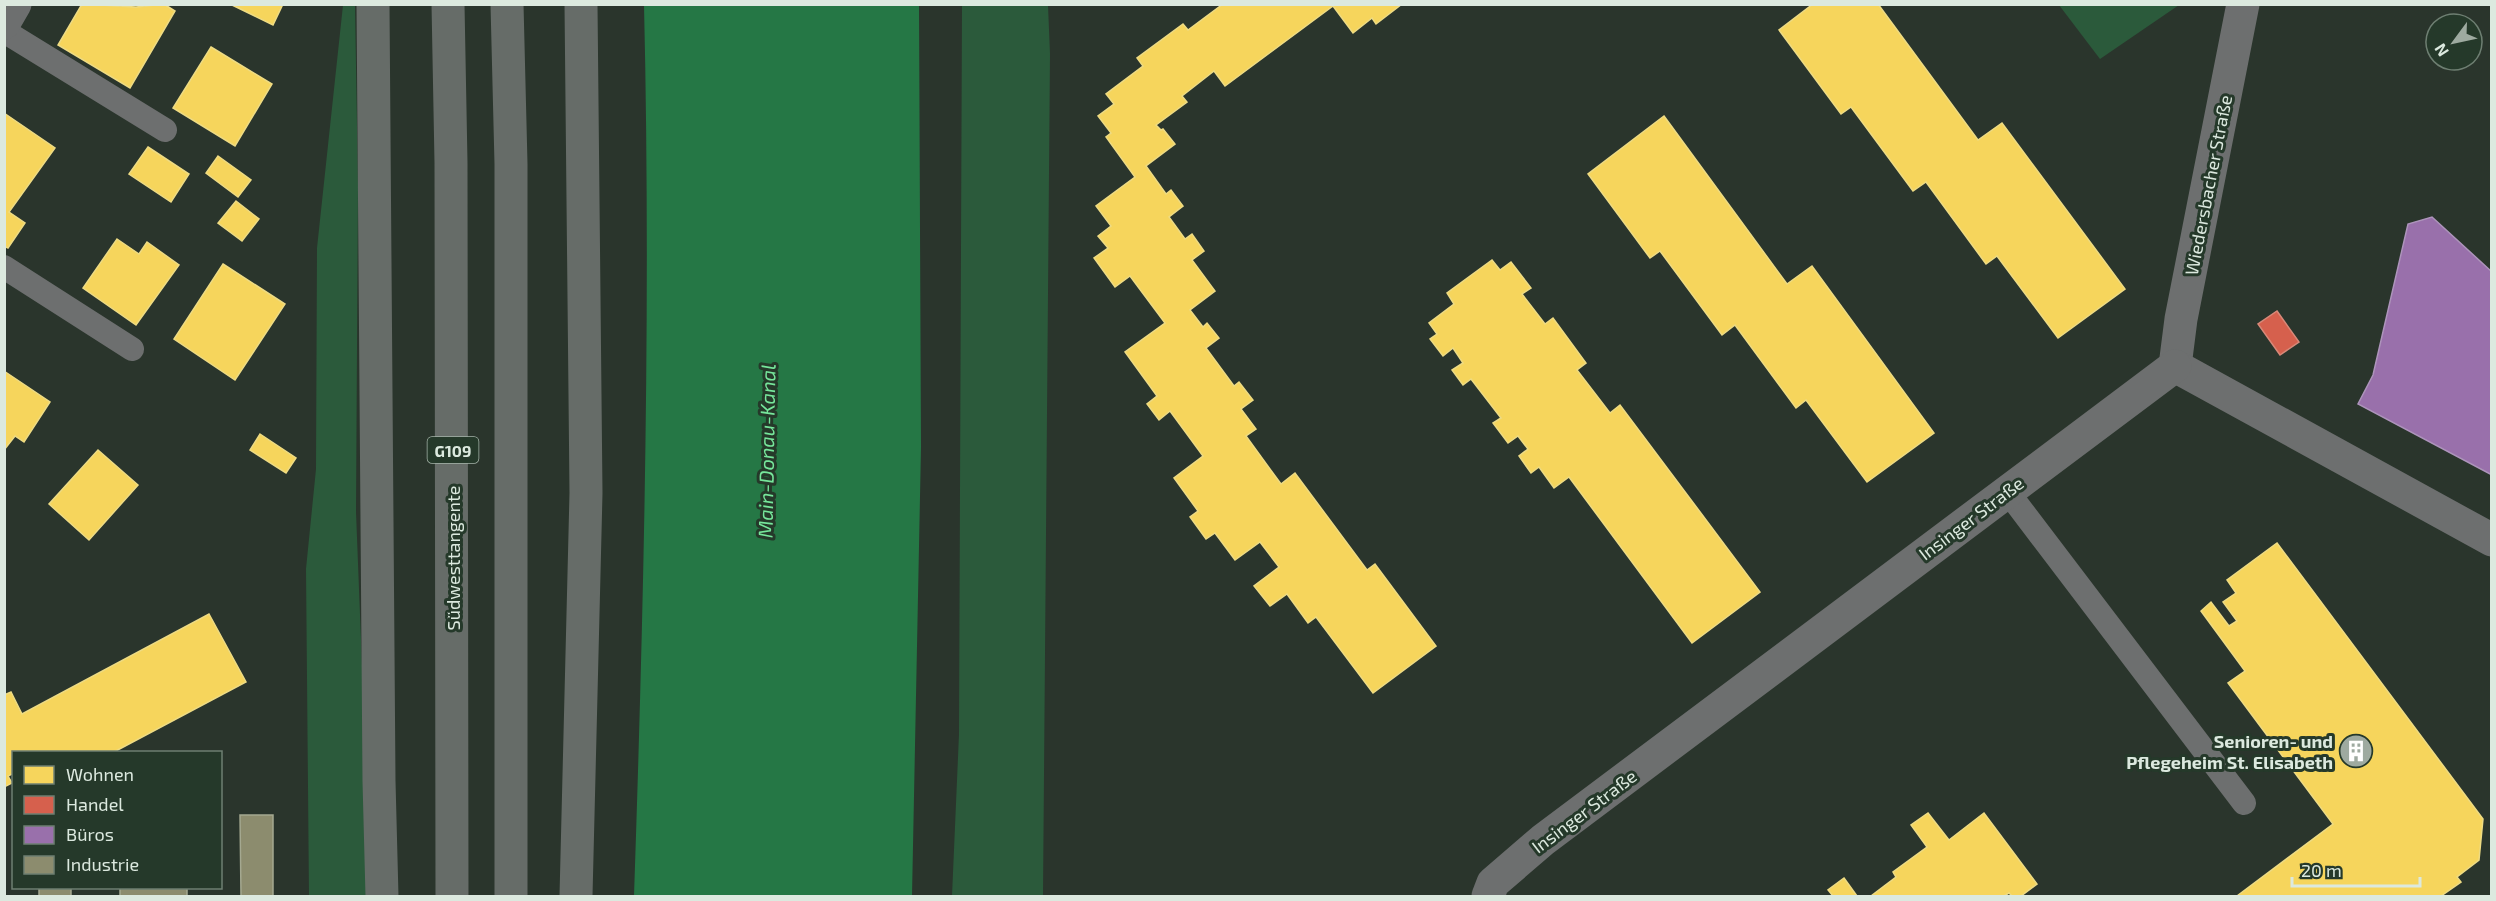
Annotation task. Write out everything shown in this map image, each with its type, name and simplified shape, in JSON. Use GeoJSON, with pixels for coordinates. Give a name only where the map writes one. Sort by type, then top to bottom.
{"type":"FeatureCollection","features":[{"type":"Feature","properties":{"kind":"highway"},"geometry":{"type":"LineString","coordinates":[[373,4],[382,897]]}},
{"type":"Feature","properties":{"kind":"highway","name":"Südwesttangente"},"geometry":{"type":"LineString","coordinates":[[448,4],[452,259],[452,897]]}},
{"type":"Feature","properties":{"kind":"highway"},"geometry":{"type":"LineString","coordinates":[[507,4],[511,164],[511,897]]}},
{"type":"Feature","properties":{"kind":"highway"},"geometry":{"type":"LineString","coordinates":[[576,897],[586,493],[581,4]]}},
{"type":"Feature","properties":{"kind":"street"},"geometry":{"type":"LineString","coordinates":[[4,24],[15,4]]}},
{"type":"Feature","properties":{"kind":"street","name":"Wiedersbacher Straße"},"geometry":{"type":"LineString","coordinates":[[2175,366],[2181,319],[2242,4]]}},
{"type":"Feature","properties":{"kind":"street"},"geometry":{"type":"LineString","coordinates":[[2175,366],[2492,540]]}},
{"type":"Feature","properties":{"kind":"street","name":"Insinger Straße"},"geometry":{"type":"LineString","coordinates":[[1488,897],[1493,883],[1543,840],[2175,366]]}},
{"type":"Feature","properties":{"kind":"lane"},"geometry":{"type":"LineString","coordinates":[[4,31],[165,130]]}},
{"type":"Feature","properties":{"kind":"lane"},"geometry":{"type":"LineString","coordinates":[[4,267],[132,349]]}},
{"type":"Feature","properties":{"kind":"lane"},"geometry":{"type":"LineString","coordinates":[[2007,491],[2244,803]]}},
{"type":"Feature","properties":{"kind":"shaded area"},"geometry":{"type":"Polygon","coordinates":[[[343,5],[355,5],[358,187],[356,512],[371,896],[309,896],[306,569],[316,469],[317,248],[343,5]]]}},
{"type":"Feature","properties":{"kind":"shaded area"},"geometry":{"type":"Polygon","coordinates":[[[962,5],[1048,5],[1050,54],[1043,896],[952,896],[959,734],[962,5]]]}},
{"type":"Feature","properties":{"kind":"shaded area"},"geometry":{"type":"Polygon","coordinates":[[[2059,5],[2179,5],[2100,59],[2059,5]]]}},
{"type":"Feature","properties":{"kind":"water","name":"Main-Donau-Kanal"},"geometry":{"type":"Polygon","coordinates":[[[644,5],[919,5],[921,447],[912,896],[634,896],[647,339],[644,5]]]}},
{"type":"Feature","properties":{"kind":"building: Wohnen"},"geometry":{"type":"Polygon","coordinates":[[[82,4],[136,7],[164,4],[175,11],[130,88],[58,45],[82,4]]]}},
{"type":"Feature","properties":{"kind":"building: Wohnen"},"geometry":{"type":"Polygon","coordinates":[[[230,4],[283,4],[273,25],[230,4]]]}},
{"type":"Feature","properties":{"kind":"building: Wohnen"},"geometry":{"type":"Polygon","coordinates":[[[1223,4],[1402,4],[1376,24],[1372,18],[1353,33],[1333,6],[1225,86],[1214,71],[1182,96],[1187,102],[1156,125],[1161,130],[1163,129],[1175,144],[1146,166],[1166,194],[1171,190],[1183,206],[1169,217],[1185,239],[1192,234],[1204,251],[1192,260],[1215,291],[1190,310],[1203,327],[1207,323],[1219,338],[1206,348],[1234,386],[1239,382],[1253,400],[1241,409],[1256,429],[1246,436],[1281,484],[1295,473],[1367,570],[1375,564],[1436,646],[1373,693],[1316,617],[1308,623],[1287,594],[1270,606],[1254,586],[1279,567],[1260,542],[1235,560],[1215,533],[1206,539],[1190,517],[1198,511],[1174,478],[1203,456],[1170,411],[1159,420],[1147,404],[1157,396],[1125,352],[1165,323],[1130,276],[1115,287],[1094,258],[1108,248],[1098,236],[1111,226],[1096,206],[1135,177],[1106,137],[1111,133],[1098,116],[1114,104],[1106,94],[1143,66],[1137,58],[1183,24],[1188,30],[1223,4]]]}},
{"type":"Feature","properties":{"kind":"building: Wohnen"},"geometry":{"type":"Polygon","coordinates":[[[1813,4],[1878,4],[1978,140],[2002,123],[2125,289],[2058,338],[1997,256],[1986,264],[1926,182],[1913,191],[1851,107],[1841,114],[1779,30],[1813,4]]]}},
{"type":"Feature","properties":{"kind":"building: Wohnen"},"geometry":{"type":"Polygon","coordinates":[[[211,47],[272,84],[235,146],[173,108],[211,47]]]}},
{"type":"Feature","properties":{"kind":"building: Wohnen"},"geometry":{"type":"Polygon","coordinates":[[[4,113],[55,148],[9,212],[25,223],[8,248],[4,246],[4,113]]]}},
{"type":"Feature","properties":{"kind":"building: Wohnen"},"geometry":{"type":"Polygon","coordinates":[[[1664,116],[1787,284],[1812,266],[1934,433],[1867,482],[1806,400],[1796,408],[1735,325],[1722,335],[1660,251],[1650,258],[1588,174],[1664,116]]]}},
{"type":"Feature","properties":{"kind":"building: Wohnen"},"geometry":{"type":"Polygon","coordinates":[[[148,147],[189,174],[171,202],[129,174],[148,147]]]}},
{"type":"Feature","properties":{"kind":"building: Wohnen"},"geometry":{"type":"Polygon","coordinates":[[[218,156],[251,180],[238,197],[206,173],[218,156]]]}},
{"type":"Feature","properties":{"kind":"building: Wohnen"},"geometry":{"type":"Polygon","coordinates":[[[236,201],[259,219],[242,241],[218,223],[236,201]]]}},
{"type":"Feature","properties":{"kind":"building: Wohnen"},"geometry":{"type":"Polygon","coordinates":[[[117,239],[139,254],[147,242],[179,265],[136,325],[83,288],[117,239]]]}},
{"type":"Feature","properties":{"kind":"building: Wohnen"},"geometry":{"type":"Polygon","coordinates":[[[1492,260],[1500,270],[1511,262],[1531,288],[1522,294],[1545,324],[1553,318],[1586,363],[1577,370],[1610,413],[1620,405],[1760,592],[1692,643],[1569,477],[1554,488],[1539,467],[1531,473],[1519,456],[1528,449],[1518,436],[1508,443],[1493,423],[1501,418],[1471,379],[1463,385],[1452,370],[1463,363],[1453,348],[1443,356],[1430,339],[1437,334],[1429,323],[1454,304],[1447,293],[1492,260]]]}},
{"type":"Feature","properties":{"kind":"building: Wohnen"},"geometry":{"type":"Polygon","coordinates":[[[223,264],[285,304],[235,380],[174,339],[223,264]]]}},
{"type":"Feature","properties":{"kind":"building: Wohnen"},"geometry":{"type":"Polygon","coordinates":[[[4,371],[50,402],[24,442],[15,436],[4,450],[4,371]]]}},
{"type":"Feature","properties":{"kind":"building: Wohnen"},"geometry":{"type":"Polygon","coordinates":[[[260,434],[296,458],[286,473],[250,450],[260,434]]]}},
{"type":"Feature","properties":{"kind":"building: Wohnen"},"geometry":{"type":"Polygon","coordinates":[[[98,450],[138,485],[89,540],[49,504],[98,450]]]}},
{"type":"Feature","properties":{"kind":"building: Wohnen","name":"Senioren- und Pflegeheim St. Elisabeth"},"geometry":{"type":"Polygon","coordinates":[[[2277,543],[2483,819],[2479,860],[2457,877],[2461,882],[2441,896],[2237,896],[2333,824],[2228,683],[2245,671],[2201,611],[2211,602],[2229,626],[2237,621],[2223,602],[2236,593],[2227,580],[2277,543]]]}},
{"type":"Feature","properties":{"kind":"building: Wohnen"},"geometry":{"type":"Polygon","coordinates":[[[209,614],[246,682],[116,751],[12,751],[12,774],[8,776],[12,783],[4,787],[4,695],[11,692],[22,714],[209,614]]]}},
{"type":"Feature","properties":{"kind":"building: Wohnen"},"geometry":{"type":"Polygon","coordinates":[[[1928,813],[1949,840],[1984,813],[2037,884],[2021,896],[2012,896],[2009,893],[2004,896],[1871,896],[1896,877],[1893,872],[1927,847],[1911,825],[1928,813]]]}},
{"type":"Feature","properties":{"kind":"building: Wohnen"},"geometry":{"type":"Polygon","coordinates":[[[1844,878],[1857,896],[1833,896],[1828,890],[1844,878]]]}},
{"type":"Feature","properties":{"kind":"building: Handel"},"geometry":{"type":"Polygon","coordinates":[[[2277,311],[2299,342],[2280,355],[2258,324],[2277,311]]]}},
{"type":"Feature","properties":{"kind":"building: Büros"},"geometry":{"type":"Polygon","coordinates":[[[2432,217],[2492,272],[2492,475],[2358,404],[2373,375],[2408,224],[2432,217]]]}},
{"type":"Feature","properties":{"kind":"building: Industrie"},"geometry":{"type":"Polygon","coordinates":[[[240,815],[273,815],[273,896],[241,896],[240,815]]]}},
{"type":"Feature","properties":{"kind":"building: Industrie"},"geometry":{"type":"Polygon","coordinates":[[[39,889],[71,889],[71,896],[39,896],[39,889]]]}},
{"type":"Feature","properties":{"kind":"building: Industrie"},"geometry":{"type":"Polygon","coordinates":[[[120,889],[187,889],[187,896],[120,896],[120,889]]]}},
{"type":"Feature","properties":{"kind":"place","name":"Senioren- und Pflegeheim St. Elisabeth"},"geometry":{"type":"Point","coordinates":[2356,751]}}]}
